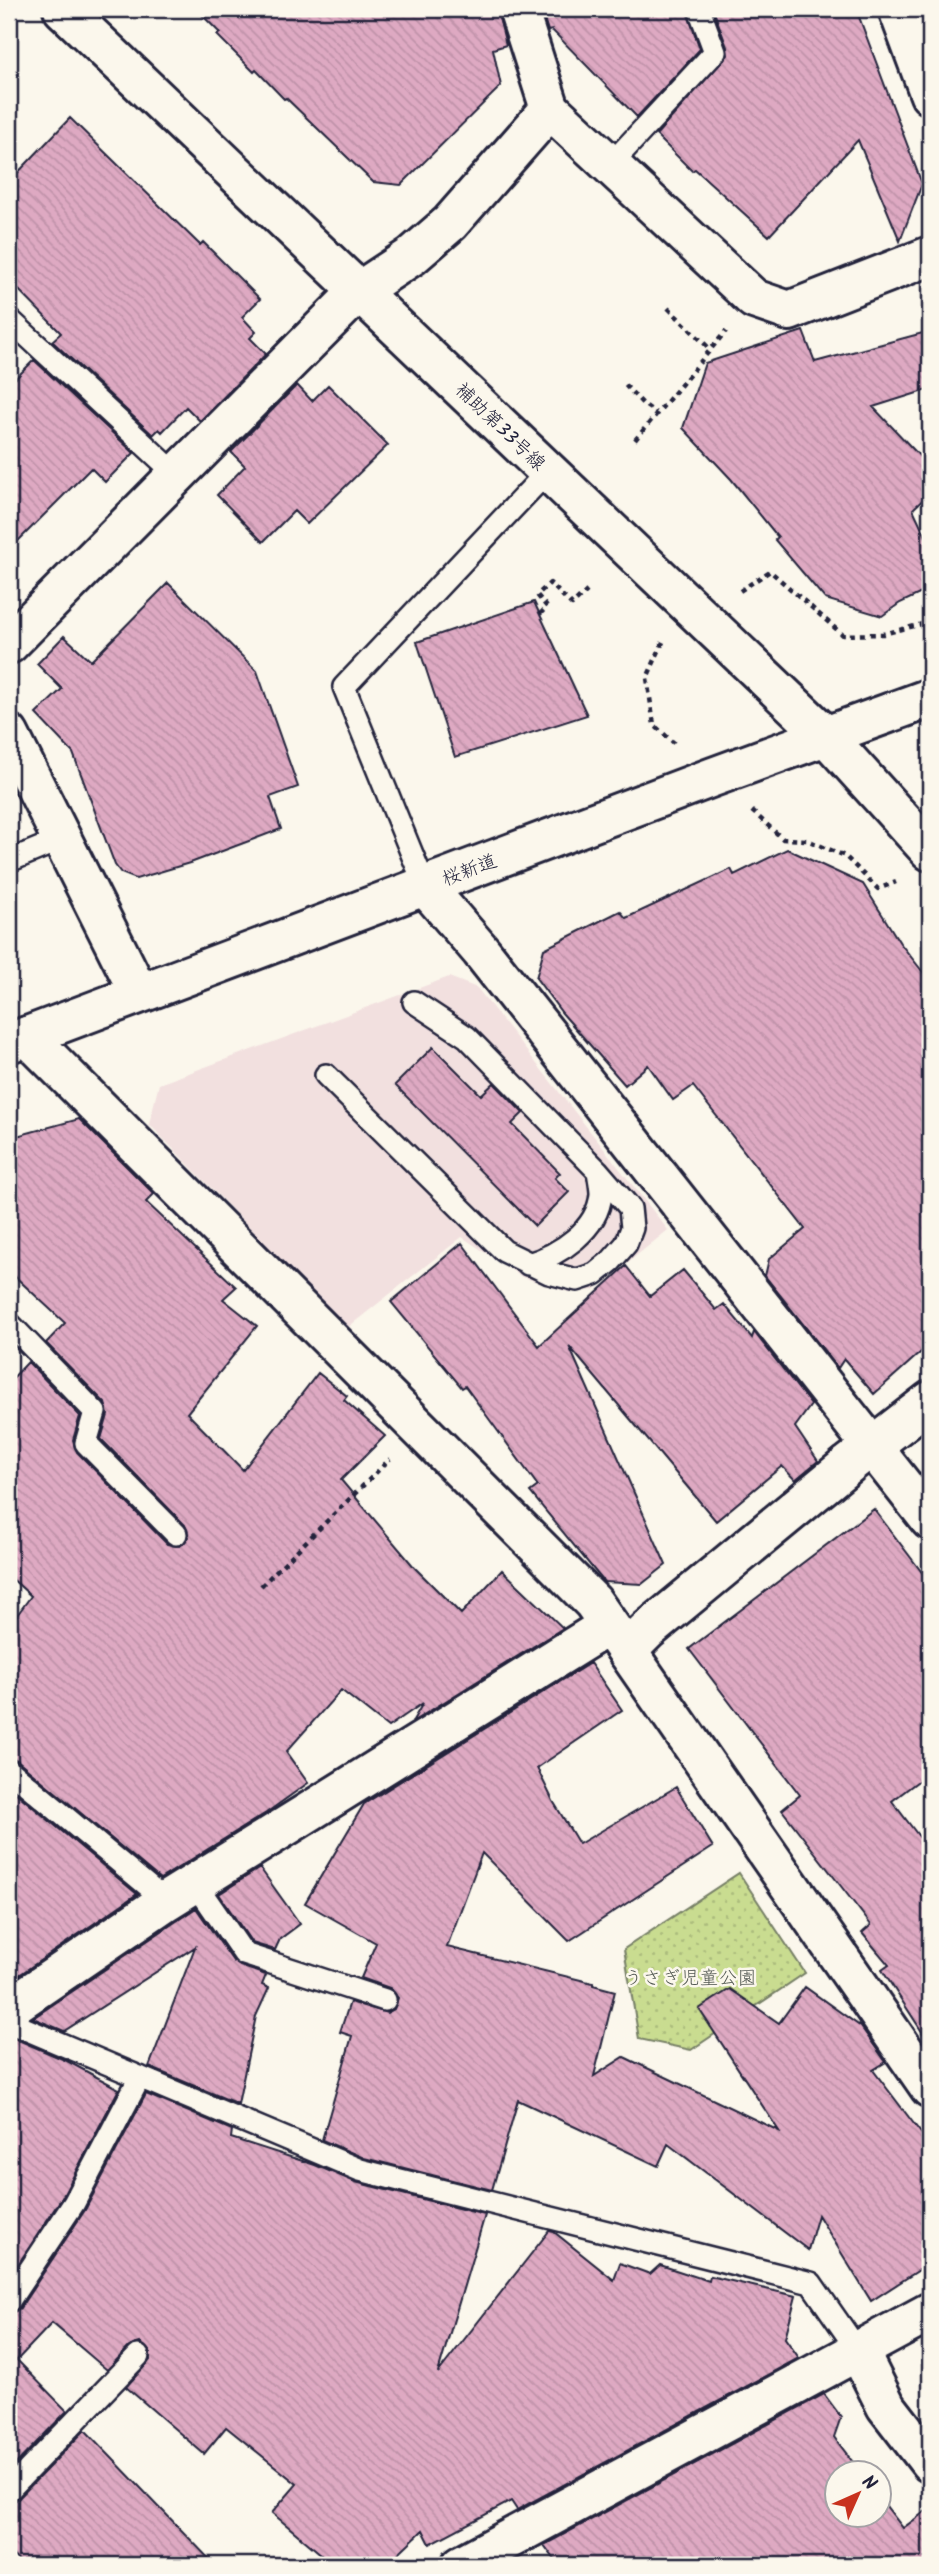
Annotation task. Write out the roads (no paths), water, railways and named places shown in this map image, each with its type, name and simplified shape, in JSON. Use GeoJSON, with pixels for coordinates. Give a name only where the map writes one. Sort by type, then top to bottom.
{"type":"FeatureCollection","features":[{"type":"Feature","properties":{"kind":"street","name":"補助第33号線"},"geometry":{"type":"LineString","coordinates":[[63,9],[826,736],[930,851]]}},
{"type":"Feature","properties":{"kind":"street"},"geometry":{"type":"LineString","coordinates":[[518,9],[550,109],[754,299],[789,311],[930,256]]}},
{"type":"Feature","properties":{"kind":"street"},"geometry":{"type":"LineString","coordinates":[[898,9],[930,95]]}},
{"type":"Feature","properties":{"kind":"street"},"geometry":{"type":"LineString","coordinates":[[9,644],[359,291],[412,256],[450,223],[550,109]]}},
{"type":"Feature","properties":{"kind":"street","name":"桜新道"},"geometry":{"type":"LineString","coordinates":[[18,1040],[930,698]]}},
{"type":"Feature","properties":{"kind":"street"},"geometry":{"type":"LineString","coordinates":[[9,734],[139,993]]}},
{"type":"Feature","properties":{"kind":"street"},"geometry":{"type":"LineString","coordinates":[[425,886],[481,951],[930,1520]]}},
{"type":"Feature","properties":{"kind":"street"},"geometry":{"type":"LineString","coordinates":[[18,1040],[420,1429],[593,1602],[930,2088]]}},
{"type":"Feature","properties":{"kind":"street"},"geometry":{"type":"LineString","coordinates":[[9,2008],[181,1892],[618,1638],[648,1630],[930,1401]]}},
{"type":"Feature","properties":{"kind":"street"},"geometry":{"type":"LineString","coordinates":[[460,2565],[930,2312]]}},
{"type":"Feature","properties":{"kind":"street"},"geometry":{"type":"LineString","coordinates":[[859,2351],[886,2406],[930,2463]]}},
{"type":"Feature","properties":{"kind":"lane"},"geometry":{"type":"LineString","coordinates":[[610,164],[715,52],[699,9]]}},
{"type":"Feature","properties":{"kind":"lane"},"geometry":{"type":"LineString","coordinates":[[9,319],[177,475]]}},
{"type":"Feature","properties":{"kind":"lane"},"geometry":{"type":"LineString","coordinates":[[425,886],[344,687],[548,471]]}},
{"type":"Feature","properties":{"kind":"lane"},"geometry":{"type":"LineString","coordinates":[[9,861],[62,839]]}},
{"type":"Feature","properties":{"kind":"lane"},"geometry":{"type":"LineString","coordinates":[[326,1075],[504,1251],[549,1273],[577,1280],[595,1274],[611,1261],[626,1244],[632,1228],[630,1208],[598,1171],[467,1037],[414,1002]]}},
{"type":"Feature","properties":{"kind":"lane"},"geometry":{"type":"LineString","coordinates":[[528,1264],[546,1259],[578,1237],[595,1214],[601,1195],[598,1171]]}},
{"type":"Feature","properties":{"kind":"lane"},"geometry":{"type":"LineString","coordinates":[[9,1323],[95,1412],[86,1443],[176,1534]]}},
{"type":"Feature","properties":{"kind":"lane"},"geometry":{"type":"LineString","coordinates":[[9,1770],[181,1892],[244,1954],[385,2000]]}},
{"type":"Feature","properties":{"kind":"lane"},"geometry":{"type":"LineString","coordinates":[[9,2022],[360,2170],[811,2283],[859,2351]]}},
{"type":"Feature","properties":{"kind":"lane"},"geometry":{"type":"LineString","coordinates":[[9,2301],[74,2203],[140,2077]]}},
{"type":"Feature","properties":{"kind":"lane"},"geometry":{"type":"LineString","coordinates":[[9,2490],[138,2356]]}},
{"type":"Feature","properties":{"kind":"park label","name":"うさぎ児童公園"},"geometry":{"type":"Point","coordinates":[690,1977]}}]}
